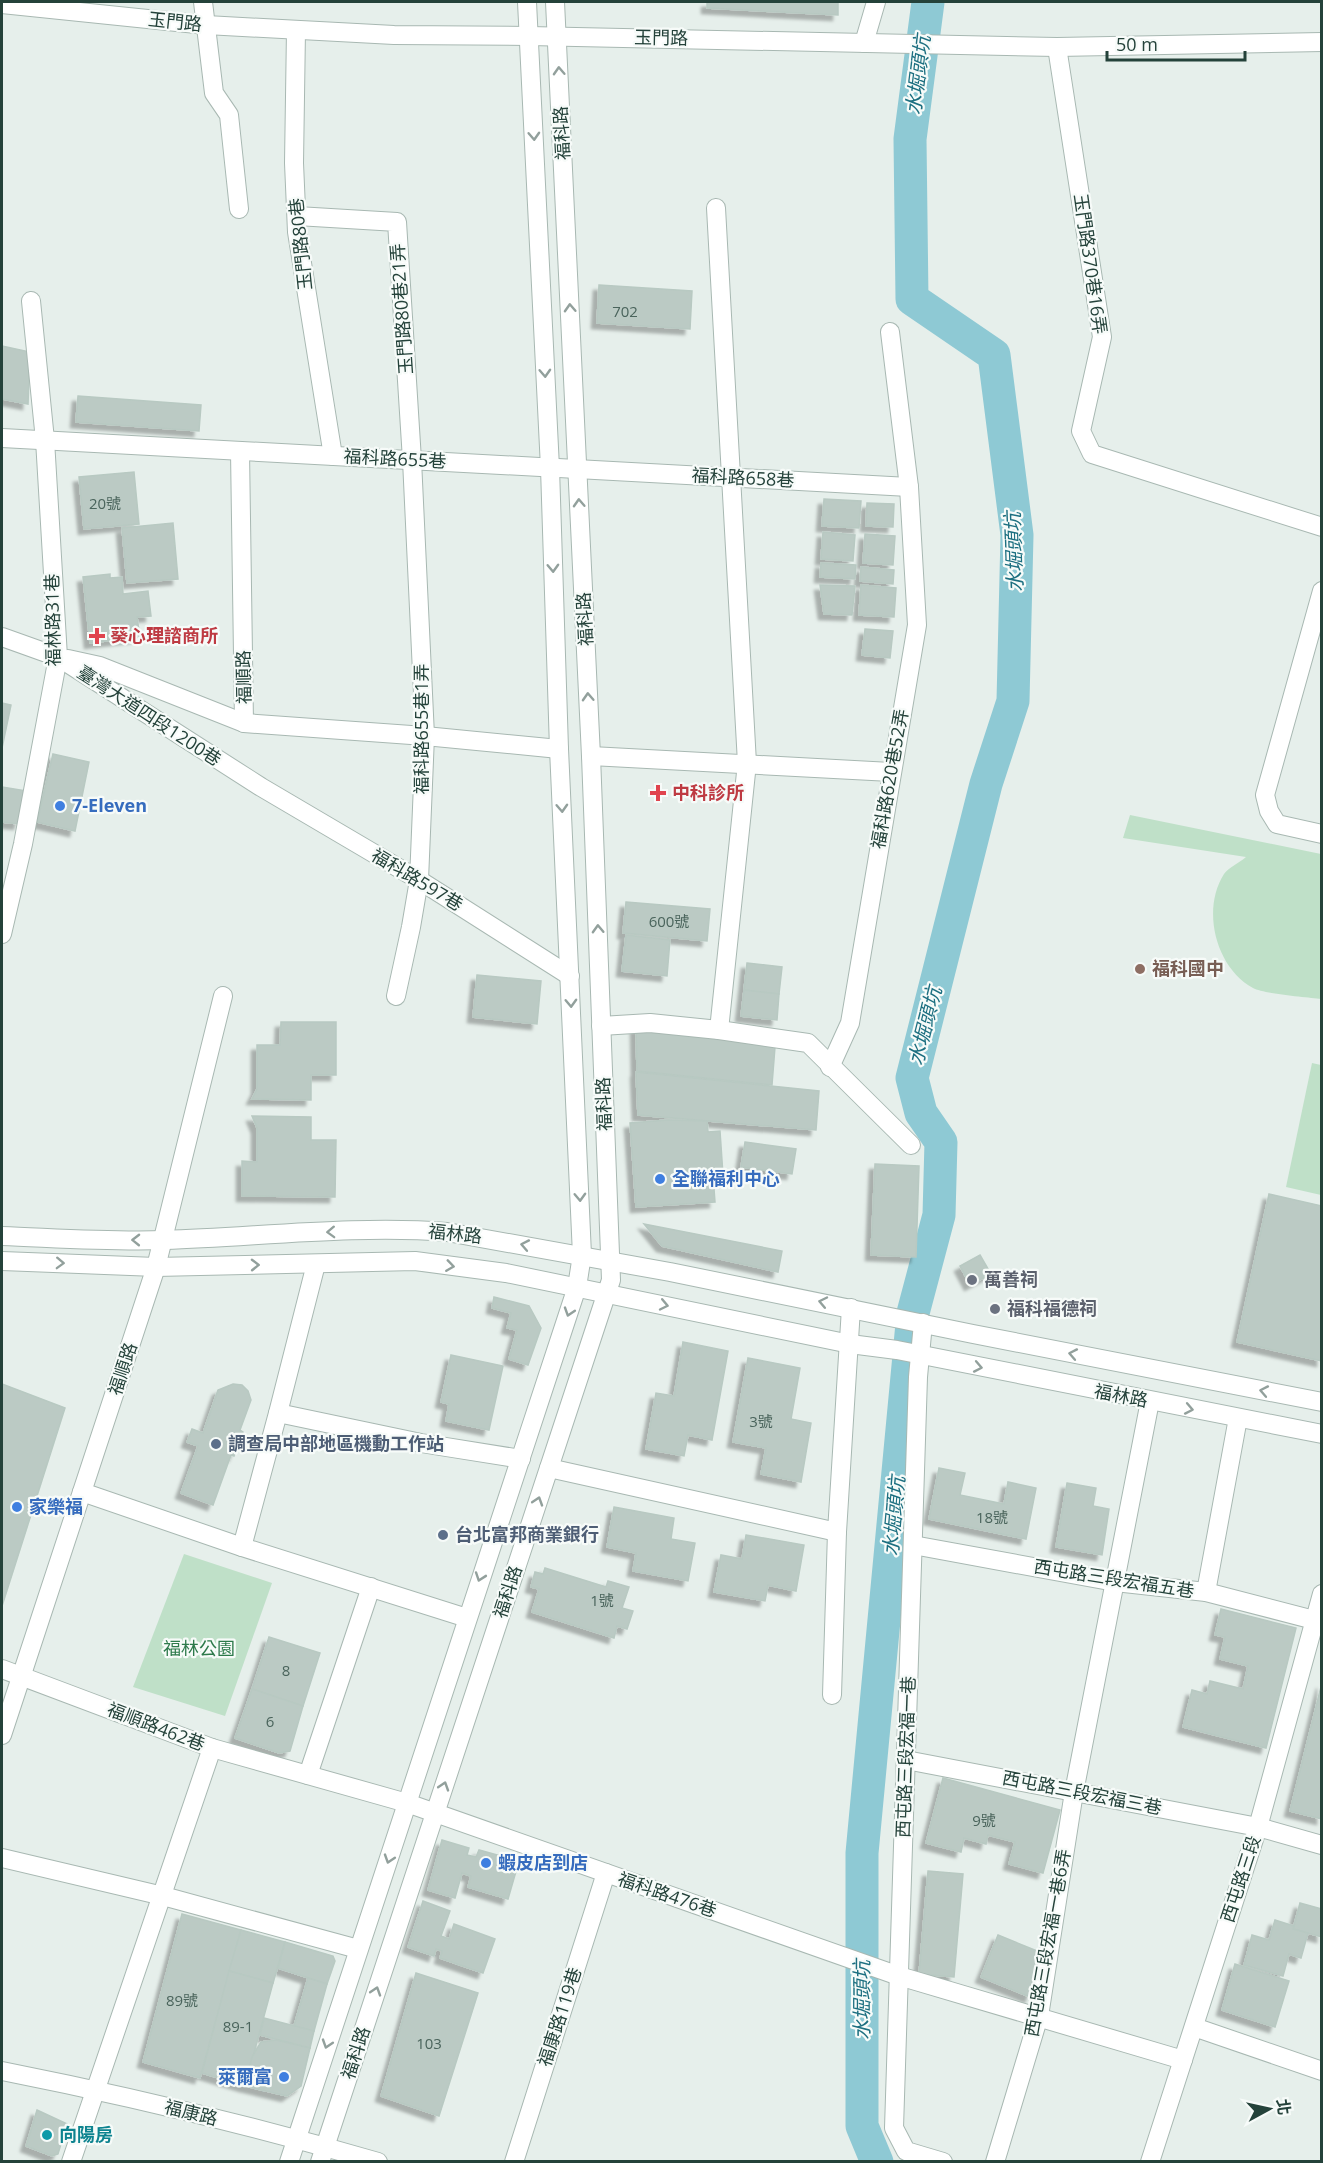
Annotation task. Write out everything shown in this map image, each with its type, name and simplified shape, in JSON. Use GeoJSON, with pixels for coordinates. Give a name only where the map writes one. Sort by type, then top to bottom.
{"type":"FeatureCollection","features":[{"type":"Feature","properties":{"kind":"street"},"geometry":{"type":"LineString","coordinates":[[203,2],[214,93],[229,115],[239,209]]}},
{"type":"Feature","properties":{"kind":"street","name":"福科路"},"geometry":{"type":"LineString","coordinates":[[289,2162],[577,1287],[582,1256],[559,749],[550,468],[527,2]]}},
{"type":"Feature","properties":{"kind":"street","name":"福科路"},"geometry":{"type":"LineString","coordinates":[[323,2154],[611,1280],[591,756],[555,2]]}},
{"type":"Feature","properties":{"kind":"street"},"geometry":{"type":"LineString","coordinates":[[864,43],[876,2]]}},
{"type":"Feature","properties":{"kind":"street","name":"玉門路"},"geometry":{"type":"LineString","coordinates":[[2,4],[206,25],[394,35],[557,36],[1057,47],[1322,42]]}},
{"type":"Feature","properties":{"kind":"street","name":"玉門路80巷"},"geometry":{"type":"LineString","coordinates":[[296,30],[294,163],[297,232],[315,356],[333,456]]}},
{"type":"Feature","properties":{"kind":"street","name":"玉門路370巷16弄"},"geometry":{"type":"LineString","coordinates":[[1057,47],[1102,336],[1081,431],[1092,454],[1322,527]]}},
{"type":"Feature","properties":{"kind":"street"},"geometry":{"type":"LineString","coordinates":[[716,208],[747,763],[719,1030]]}},
{"type":"Feature","properties":{"kind":"street","name":"玉門路80巷21弄"},"geometry":{"type":"LineString","coordinates":[[297,216],[397,222],[412,460]]}},
{"type":"Feature","properties":{"kind":"street","name":"福林路31巷"},"geometry":{"type":"LineString","coordinates":[[2,934],[23,844],[58,657],[45,440],[31,301]]}},
{"type":"Feature","properties":{"kind":"street","name":"福科路620巷52弄"},"geometry":{"type":"LineString","coordinates":[[830,1067],[850,1023],[917,625],[909,487],[890,332]]}},
{"type":"Feature","properties":{"kind":"street","name":"福科路655巷"},"geometry":{"type":"LineString","coordinates":[[2,438],[578,470]]}},
{"type":"Feature","properties":{"kind":"street","name":"福順路"},"geometry":{"type":"LineString","coordinates":[[240,451],[244,723],[425,736],[559,749]]}},
{"type":"Feature","properties":{"kind":"street","name":"福科路655巷1弄"},"geometry":{"type":"LineString","coordinates":[[396,996],[419,880],[425,736],[412,460]]}},
{"type":"Feature","properties":{"kind":"street","name":"福科路658巷"},"geometry":{"type":"LineString","coordinates":[[578,470],[909,487]]}},
{"type":"Feature","properties":{"kind":"street"},"geometry":{"type":"LineString","coordinates":[[1322,591],[1265,795],[1269,812],[1277,824],[1322,834]]}},
{"type":"Feature","properties":{"kind":"street","name":"臺灣大道四段1200巷"},"geometry":{"type":"LineString","coordinates":[[2,637],[58,657],[261,787]]}},
{"type":"Feature","properties":{"kind":"street"},"geometry":{"type":"LineString","coordinates":[[58,657],[100,666],[244,723]]}},
{"type":"Feature","properties":{"kind":"street"},"geometry":{"type":"LineString","coordinates":[[591,756],[891,772]]}},
{"type":"Feature","properties":{"kind":"street","name":"福科路597巷"},"geometry":{"type":"LineString","coordinates":[[261,787],[419,880],[570,976]]}},
{"type":"Feature","properties":{"kind":"street","name":"福順路"},"geometry":{"type":"LineString","coordinates":[[2,1735],[156,1267],[223,996]]}},
{"type":"Feature","properties":{"kind":"street"},"geometry":{"type":"LineString","coordinates":[[601,1026],[650,1023],[808,1043],[911,1145]]}},
{"type":"Feature","properties":{"kind":"street","name":"福林路"},"geometry":{"type":"LineString","coordinates":[[2,1236],[162,1240],[425,1230],[480,1237],[610,1260],[1322,1402]]}},
{"type":"Feature","properties":{"kind":"street","name":"福林路"},"geometry":{"type":"LineString","coordinates":[[2,1261],[156,1267],[415,1261],[577,1287],[850,1344],[920,1354],[1322,1434]]}},
{"type":"Feature","properties":{"kind":"street"},"geometry":{"type":"LineString","coordinates":[[242,1547],[279,1413],[316,1264]]}},
{"type":"Feature","properties":{"kind":"street"},"geometry":{"type":"LineString","coordinates":[[832,1695],[837,1532],[851,1308]]}},
{"type":"Feature","properties":{"kind":"street","name":"西屯路三段宏福一巷"},"geometry":{"type":"LineString","coordinates":[[923,1323],[895,1975],[894,2128],[906,2151],[943,2162]]}},
{"type":"Feature","properties":{"kind":"street","name":"西屯路三段宏福一巷6弄"},"geometry":{"type":"LineString","coordinates":[[995,2162],[1039,2016],[1074,1792],[1150,1401]]}},
{"type":"Feature","properties":{"kind":"street"},"geometry":{"type":"LineString","coordinates":[[279,1413],[421,1443],[520,1459]]}},
{"type":"Feature","properties":{"kind":"street"},"geometry":{"type":"LineString","coordinates":[[1206,1592],[1238,1418]]}},
{"type":"Feature","properties":{"kind":"street"},"geometry":{"type":"LineString","coordinates":[[549,1468],[837,1532]]}},
{"type":"Feature","properties":{"kind":"street"},"geometry":{"type":"LineString","coordinates":[[82,1492],[242,1547],[467,1618]]}},
{"type":"Feature","properties":{"kind":"street","name":"西屯路三段宏福五巷"},"geometry":{"type":"LineString","coordinates":[[913,1545],[1115,1582],[1206,1592],[1318,1621]]}},
{"type":"Feature","properties":{"kind":"street"},"geometry":{"type":"LineString","coordinates":[[308,1775],[370,1587]]}},
{"type":"Feature","properties":{"kind":"street","name":"西屯路三段"},"geometry":{"type":"LineString","coordinates":[[1150,2162],[1258,1827],[1318,1621],[1322,1594]]}},
{"type":"Feature","properties":{"kind":"street","name":"福順路462巷"},"geometry":{"type":"LineString","coordinates":[[2,1669],[212,1748],[71,2162]]}},
{"type":"Feature","properties":{"kind":"street","name":"福科路476巷"},"geometry":{"type":"LineString","coordinates":[[212,1748],[407,1803],[895,1975],[1183,2060]]}},
{"type":"Feature","properties":{"kind":"street","name":"西屯路三段宏福三巷"},"geometry":{"type":"LineString","coordinates":[[906,1760],[1258,1827],[1322,1845]]}},
{"type":"Feature","properties":{"kind":"street"},"geometry":{"type":"LineString","coordinates":[[2,1858],[163,1896],[358,1949]]}},
{"type":"Feature","properties":{"kind":"street","name":"福康路119巷"},"geometry":{"type":"LineString","coordinates":[[514,2162],[606,1873]]}},
{"type":"Feature","properties":{"kind":"street"},"geometry":{"type":"LineString","coordinates":[[1194,2027],[1322,2071]]}},
{"type":"Feature","properties":{"kind":"street","name":"福康路"},"geometry":{"type":"LineString","coordinates":[[2,2071],[95,2089],[296,2138],[323,2154],[378,2162]]}},
{"type":"Feature","properties":{"kind":"green space"},"geometry":{"type":"Polygon","coordinates":[[[1130,815],[1321,854],[1321,999],[1276,994],[1253,988],[1240,979],[1222,953],[1213,921],[1217,888],[1224,874],[1246,857],[1123,838],[1130,815]]]}},
{"type":"Feature","properties":{"kind":"green space"},"geometry":{"type":"Polygon","coordinates":[[[1312,1063],[1321,1065],[1321,1195],[1286,1187],[1312,1063]]]}},
{"type":"Feature","properties":{"kind":"green space","name":"福林公園"},"geometry":{"type":"Polygon","coordinates":[[[184,1554],[272,1583],[225,1716],[133,1687],[184,1554]]]}},
{"type":"Feature","properties":{"kind":"building"},"geometry":{"type":"Polygon","coordinates":[[[707,2],[838,2],[838,15],[707,8],[707,2]]]}},
{"type":"Feature","properties":{"kind":"building"},"geometry":{"type":"Polygon","coordinates":[[[599,285],[692,291],[690,329],[597,323],[599,285]]]}},
{"type":"Feature","properties":{"kind":"building"},"geometry":{"type":"Polygon","coordinates":[[[2,346],[30,352],[28,404],[2,399],[2,346]]]}},
{"type":"Feature","properties":{"kind":"building"},"geometry":{"type":"Polygon","coordinates":[[[78,396],[201,405],[199,431],[76,422],[78,396]]]}},
{"type":"Feature","properties":{"kind":"building"},"geometry":{"type":"Polygon","coordinates":[[[134,472],[139,524],[84,529],[79,477],[134,472]]]}},
{"type":"Feature","properties":{"kind":"building"},"geometry":{"type":"Polygon","coordinates":[[[824,499],[861,501],[859,528],[822,526],[824,499]]]}},
{"type":"Feature","properties":{"kind":"building"},"geometry":{"type":"Polygon","coordinates":[[[867,503],[894,504],[893,527],[866,526],[867,503]]]}},
{"type":"Feature","properties":{"kind":"building"},"geometry":{"type":"Polygon","coordinates":[[[173,523],[178,579],[127,583],[122,528],[173,523]]]}},
{"type":"Feature","properties":{"kind":"building"},"geometry":{"type":"Polygon","coordinates":[[[823,532],[855,535],[853,561],[821,559],[823,532]]]}},
{"type":"Feature","properties":{"kind":"building"},"geometry":{"type":"Polygon","coordinates":[[[865,534],[895,536],[893,565],[863,563],[865,534]]]}},
{"type":"Feature","properties":{"kind":"building"},"geometry":{"type":"Polygon","coordinates":[[[821,563],[856,565],[855,579],[820,577],[821,563]]]}},
{"type":"Feature","properties":{"kind":"building"},"geometry":{"type":"Polygon","coordinates":[[[861,567],[894,570],[893,584],[860,581],[861,567]]]}},
{"type":"Feature","properties":{"kind":"building"},"geometry":{"type":"Polygon","coordinates":[[[110,574],[110,578],[122,577],[123,594],[148,591],[151,616],[137,617],[140,637],[90,643],[83,577],[110,574]]]}},
{"type":"Feature","properties":{"kind":"building"},"geometry":{"type":"Polygon","coordinates":[[[820,585],[855,586],[852,615],[824,614],[820,585]]]}},
{"type":"Feature","properties":{"kind":"building"},"geometry":{"type":"Polygon","coordinates":[[[861,585],[896,588],[894,617],[859,615],[861,585]]]}},
{"type":"Feature","properties":{"kind":"building"},"geometry":{"type":"Polygon","coordinates":[[[865,629],[893,631],[890,658],[862,655],[865,629]]]}},
{"type":"Feature","properties":{"kind":"building"},"geometry":{"type":"Polygon","coordinates":[[[2,703],[11,705],[2,748],[2,703]]]}},
{"type":"Feature","properties":{"kind":"building","name":"7-Eleven"},"geometry":{"type":"Polygon","coordinates":[[[53,754],[89,762],[75,831],[37,822],[53,754]]]}},
{"type":"Feature","properties":{"kind":"building"},"geometry":{"type":"Polygon","coordinates":[[[2,787],[27,791],[19,824],[2,822],[2,787]]]}},
{"type":"Feature","properties":{"kind":"building"},"geometry":{"type":"Polygon","coordinates":[[[626,902],[710,909],[707,941],[623,933],[626,902]]]}},
{"type":"Feature","properties":{"kind":"building"},"geometry":{"type":"Polygon","coordinates":[[[626,935],[670,940],[667,976],[622,971],[626,935]]]}},
{"type":"Feature","properties":{"kind":"building"},"geometry":{"type":"Polygon","coordinates":[[[747,963],[782,967],[779,994],[744,990],[747,963]]]}},
{"type":"Feature","properties":{"kind":"building"},"geometry":{"type":"Polygon","coordinates":[[[477,975],[541,981],[537,1024],[473,1017],[477,975]]]}},
{"type":"Feature","properties":{"kind":"building"},"geometry":{"type":"Polygon","coordinates":[[[744,990],[779,994],[777,1020],[741,1016],[744,990]]]}},
{"type":"Feature","properties":{"kind":"building"},"geometry":{"type":"Polygon","coordinates":[[[281,1022],[336,1022],[336,1075],[311,1075],[311,1100],[252,1099],[257,1089],[257,1045],[280,1045],[281,1022]]]}},
{"type":"Feature","properties":{"kind":"building"},"geometry":{"type":"Polygon","coordinates":[[[636,1027],[775,1047],[772,1085],[637,1071],[636,1027]]]}},
{"type":"Feature","properties":{"kind":"building"},"geometry":{"type":"Polygon","coordinates":[[[636,1072],[819,1091],[816,1130],[638,1115],[636,1072]]]}},
{"type":"Feature","properties":{"kind":"building"},"geometry":{"type":"Polygon","coordinates":[[[252,1116],[311,1117],[311,1140],[336,1140],[335,1197],[242,1196],[242,1161],[257,1162],[257,1128],[252,1116]]]}},
{"type":"Feature","properties":{"kind":"building"},"geometry":{"type":"Polygon","coordinates":[[[668,1120],[707,1121],[708,1132],[720,1131],[723,1175],[713,1176],[715,1202],[636,1207],[630,1123],[668,1120]]]}},
{"type":"Feature","properties":{"kind":"building"},"geometry":{"type":"Polygon","coordinates":[[[745,1142],[796,1149],[792,1174],[741,1167],[745,1142]]]}},
{"type":"Feature","properties":{"kind":"building"},"geometry":{"type":"Polygon","coordinates":[[[875,1164],[919,1166],[916,1257],[871,1255],[875,1164]]]}},
{"type":"Feature","properties":{"kind":"building"},"geometry":{"type":"Polygon","coordinates":[[[1269,1194],[1322,1206],[1322,1361],[1237,1342],[1269,1194]]]}},
{"type":"Feature","properties":{"kind":"building"},"geometry":{"type":"Polygon","coordinates":[[[644,1224],[782,1251],[778,1272],[662,1246],[644,1224]]]}},
{"type":"Feature","properties":{"kind":"building"},"geometry":{"type":"Polygon","coordinates":[[[980,1255],[991,1274],[970,1285],[960,1266],[980,1255]]]}},
{"type":"Feature","properties":{"kind":"building"},"geometry":{"type":"Polygon","coordinates":[[[494,1297],[529,1306],[541,1328],[528,1365],[509,1359],[517,1330],[507,1328],[511,1313],[492,1308],[494,1297]]]}},
{"type":"Feature","properties":{"kind":"building"},"geometry":{"type":"Polygon","coordinates":[[[683,1342],[728,1351],[712,1440],[688,1435],[684,1456],[646,1449],[656,1393],[674,1396],[683,1342]]]}},
{"type":"Feature","properties":{"kind":"building"},"geometry":{"type":"Polygon","coordinates":[[[451,1355],[503,1366],[489,1430],[446,1421],[449,1404],[441,1402],[451,1355]]]}},
{"type":"Feature","properties":{"kind":"building"},"geometry":{"type":"Polygon","coordinates":[[[748,1358],[800,1368],[791,1419],[811,1423],[801,1482],[761,1474],[766,1448],[733,1442],[748,1358]]]}},
{"type":"Feature","properties":{"kind":"building","name":"家樂福"},"geometry":{"type":"Polygon","coordinates":[[[2,1384],[65,1408],[2,1606],[2,1384]]]}},
{"type":"Feature","properties":{"kind":"building","name":"調查局中部地區機動工作站"},"geometry":{"type":"Polygon","coordinates":[[[233,1384],[242,1385],[248,1391],[251,1400],[240,1430],[243,1432],[234,1456],[231,1455],[213,1505],[181,1493],[198,1446],[187,1442],[192,1429],[203,1433],[218,1390],[233,1384]]]}},
{"type":"Feature","properties":{"kind":"building"},"geometry":{"type":"Polygon","coordinates":[[[939,1468],[965,1473],[960,1495],[1004,1504],[1008,1482],[1036,1488],[1026,1539],[929,1519],[939,1468]]]}},
{"type":"Feature","properties":{"kind":"building"},"geometry":{"type":"Polygon","coordinates":[[[1067,1483],[1096,1488],[1093,1506],[1109,1509],[1102,1555],[1056,1547],[1067,1483]]]}},
{"type":"Feature","properties":{"kind":"building"},"geometry":{"type":"Polygon","coordinates":[[[614,1507],[674,1518],[671,1539],[695,1543],[688,1581],[633,1571],[636,1553],[607,1547],[614,1507]]]}},
{"type":"Feature","properties":{"kind":"building"},"geometry":{"type":"Polygon","coordinates":[[[746,1535],[804,1545],[796,1591],[768,1585],[765,1601],[714,1592],[721,1555],[742,1559],[746,1535]]]}},
{"type":"Feature","properties":{"kind":"building"},"geometry":{"type":"Polygon","coordinates":[[[545,1568],[606,1587],[608,1581],[629,1587],[622,1608],[633,1611],[627,1629],[617,1626],[614,1638],[532,1612],[539,1589],[531,1587],[535,1572],[543,1574],[545,1568]]]}},
{"type":"Feature","properties":{"kind":"building"},"geometry":{"type":"Polygon","coordinates":[[[1221,1609],[1296,1628],[1266,1748],[1183,1727],[1192,1690],[1207,1694],[1210,1681],[1243,1689],[1248,1666],[1220,1659],[1225,1637],[1215,1635],[1221,1609]]]}},
{"type":"Feature","properties":{"kind":"building"},"geometry":{"type":"Polygon","coordinates":[[[269,1637],[320,1653],[303,1706],[252,1689],[269,1637]]]}},
{"type":"Feature","properties":{"kind":"building"},"geometry":{"type":"Polygon","coordinates":[[[1322,1683],[1322,1819],[1290,1811],[1322,1683]]]}},
{"type":"Feature","properties":{"kind":"building"},"geometry":{"type":"Polygon","coordinates":[[[252,1689],[303,1706],[290,1751],[279,1753],[235,1738],[252,1689]]]}},
{"type":"Feature","properties":{"kind":"building"},"geometry":{"type":"Polygon","coordinates":[[[943,1778],[1060,1810],[1043,1873],[1009,1864],[1015,1842],[988,1835],[986,1844],[964,1838],[961,1852],[926,1843],[943,1778]]]}},
{"type":"Feature","properties":{"kind":"building"},"geometry":{"type":"Polygon","coordinates":[[[442,1840],[469,1848],[467,1855],[476,1857],[479,1850],[519,1861],[508,1899],[468,1887],[471,1876],[462,1873],[455,1898],[428,1890],[442,1840]]]}},
{"type":"Feature","properties":{"kind":"building"},"geometry":{"type":"Polygon","coordinates":[[[928,1871],[963,1874],[954,1977],[919,1974],[928,1871]]]}},
{"type":"Feature","properties":{"kind":"building"},"geometry":{"type":"Polygon","coordinates":[[[423,1901],[450,1911],[441,1936],[449,1939],[454,1924],[495,1939],[483,1973],[440,1958],[442,1951],[436,1949],[434,1956],[408,1947],[423,1901]]]}},
{"type":"Feature","properties":{"kind":"building"},"geometry":{"type":"Polygon","coordinates":[[[1300,1903],[1322,1909],[1322,1937],[1293,1929],[1300,1903]]]}},
{"type":"Feature","properties":{"kind":"building"},"geometry":{"type":"Polygon","coordinates":[[[182,1914],[241,1930],[200,2078],[143,2062],[182,1914]]]}},
{"type":"Feature","properties":{"kind":"building"},"geometry":{"type":"Polygon","coordinates":[[[1275,1920],[1308,1933],[1301,1958],[1289,1954],[1283,1976],[1244,1965],[1252,1935],[1269,1940],[1275,1920]]]}},
{"type":"Feature","properties":{"kind":"building"},"geometry":{"type":"Polygon","coordinates":[[[241,1930],[285,1942],[273,1983],[229,1971],[241,1930]]]}},
{"type":"Feature","properties":{"kind":"building"},"geometry":{"type":"Polygon","coordinates":[[[998,1935],[1047,1955],[1030,1997],[981,1977],[998,1935]]]}},
{"type":"Feature","properties":{"kind":"building"},"geometry":{"type":"Polygon","coordinates":[[[285,1942],[333,1956],[335,1961],[327,1984],[278,1968],[285,1942]]]}},
{"type":"Feature","properties":{"kind":"building"},"geometry":{"type":"Polygon","coordinates":[[[1235,1964],[1289,1981],[1275,2027],[1222,2010],[1235,1964]]]}},
{"type":"Feature","properties":{"kind":"building"},"geometry":{"type":"Polygon","coordinates":[[[229,1971],[273,1983],[245,2086],[202,2073],[229,1971]]]}},
{"type":"Feature","properties":{"kind":"building"},"geometry":{"type":"Polygon","coordinates":[[[416,1973],[478,1993],[439,2116],[381,2096],[416,1973]]]}},
{"type":"Feature","properties":{"kind":"building"},"geometry":{"type":"Polygon","coordinates":[[[308,1978],[327,1984],[314,2031],[294,2026],[308,1978]]]}},
{"type":"Feature","properties":{"kind":"building"},"geometry":{"type":"Polygon","coordinates":[[[264,2018],[314,2031],[310,2048],[260,2035],[264,2018]]]}},
{"type":"Feature","properties":{"kind":"building"},"geometry":{"type":"Polygon","coordinates":[[[276,2040],[310,2048],[301,2086],[287,2096],[245,2086],[252,2057],[261,2042],[276,2040]]]}},
{"type":"Feature","properties":{"kind":"building","name":"向陽房"},"geometry":{"type":"Polygon","coordinates":[[[37,2110],[67,2124],[58,2154],[52,2156],[26,2146],[37,2110]]]}},
{"type":"Feature","properties":{"kind":"waterway","name":"水堀頭坑"},"geometry":{"type":"LineString","coordinates":[[877,2162],[862,2126],[862,1853],[913,1313],[939,1215],[941,1142],[921,1113],[912,1078],[986,784],[1013,701],[1017,535],[994,355],[912,299],[910,139],[928,2]]}},
{"type":"Feature","properties":{"kind":"place","name":"葵心理諮商所"},"geometry":{"type":"Point","coordinates":[97,636]}},
{"type":"Feature","properties":{"kind":"place","name":"中科診所"},"geometry":{"type":"Point","coordinates":[658,793]}},
{"type":"Feature","properties":{"kind":"place","name":"7-Eleven"},"geometry":{"type":"Point","coordinates":[60,806]}},
{"type":"Feature","properties":{"kind":"place","name":"福科國中"},"geometry":{"type":"Point","coordinates":[1140,969]}},
{"type":"Feature","properties":{"kind":"place","name":"全聯福利中心"},"geometry":{"type":"Point","coordinates":[660,1179]}},
{"type":"Feature","properties":{"kind":"place","name":"萬善祠"},"geometry":{"type":"Point","coordinates":[972,1280]}},
{"type":"Feature","properties":{"kind":"place","name":"福科福德祠"},"geometry":{"type":"Point","coordinates":[995,1309]}},
{"type":"Feature","properties":{"kind":"place","name":"調查局中部地區機動工作站"},"geometry":{"type":"Point","coordinates":[216,1444]}},
{"type":"Feature","properties":{"kind":"place","name":"家樂福"},"geometry":{"type":"Point","coordinates":[17,1507]}},
{"type":"Feature","properties":{"kind":"place","name":"台北富邦商業銀行"},"geometry":{"type":"Point","coordinates":[443,1535]}},
{"type":"Feature","properties":{"kind":"place","name":"蝦皮店到店"},"geometry":{"type":"Point","coordinates":[486,1863]}},
{"type":"Feature","properties":{"kind":"place","name":"萊爾富"},"geometry":{"type":"Point","coordinates":[284,2077]}},
{"type":"Feature","properties":{"kind":"place","name":"向陽房"},"geometry":{"type":"Point","coordinates":[47,2135]}}]}
